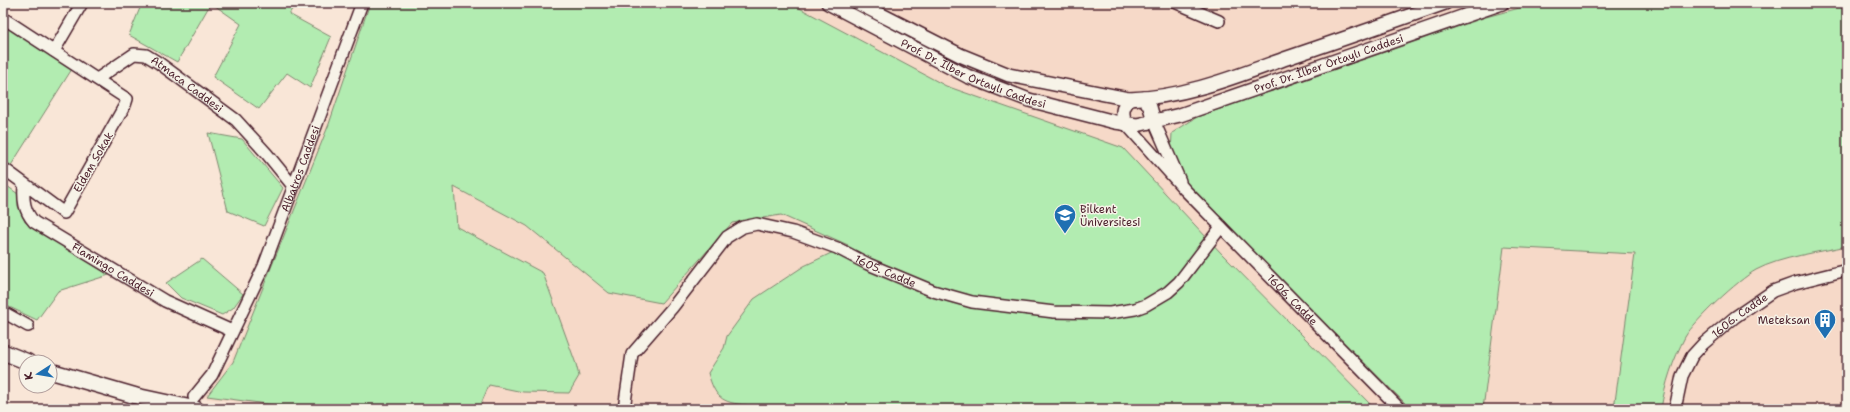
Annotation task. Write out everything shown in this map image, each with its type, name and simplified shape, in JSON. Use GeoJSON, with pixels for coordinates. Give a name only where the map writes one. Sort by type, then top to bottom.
{"type":"FeatureCollection","features":[{"type":"Feature","properties":{"kind":"main road"},"geometry":{"type":"LineString","coordinates":[[3,352],[18,358]]}},
{"type":"Feature","properties":{"kind":"main road"},"geometry":{"type":"LineString","coordinates":[[58,373],[136,396],[195,403]]}},
{"type":"Feature","properties":{"kind":"street"},"geometry":{"type":"LineString","coordinates":[[54,50],[82,3]]}},
{"type":"Feature","properties":{"kind":"street","name":"Albatros Caddesi"},"geometry":{"type":"LineString","coordinates":[[195,403],[212,375],[264,266],[281,224],[293,186],[362,3]]}},
{"type":"Feature","properties":{"kind":"street","name":"Prof. Dr. İlber Ortaylı Caddesi"},"geometry":{"type":"LineString","coordinates":[[828,3],[968,76],[1029,100],[1126,124],[1137,125],[1180,115],[1502,3]]}},
{"type":"Feature","properties":{"kind":"street","name":"Prof. Dr. İlber Ortaylı Caddesi"},"geometry":{"type":"LineString","coordinates":[[858,3],[960,55],[1009,75],[1130,99],[1182,92],[1255,70],[1445,3]]}},
{"type":"Feature","properties":{"kind":"street"},"geometry":{"type":"LineString","coordinates":[[1176,3],[1219,21]]}},
{"type":"Feature","properties":{"kind":"street"},"geometry":{"type":"LineString","coordinates":[[3,18],[97,79]]}},
{"type":"Feature","properties":{"kind":"street","name":"Atmaca Caddesi"},"geometry":{"type":"LineString","coordinates":[[97,79],[134,54],[146,55],[160,63],[236,120],[267,154],[293,186]]}},
{"type":"Feature","properties":{"kind":"street","name":"Eldem Sokak"},"geometry":{"type":"LineString","coordinates":[[24,185],[64,213],[126,105],[127,99],[97,79]]}},
{"type":"Feature","properties":{"kind":"street"},"geometry":{"type":"LineString","coordinates":[[1145,98],[1154,122]]}},
{"type":"Feature","properties":{"kind":"street"},"geometry":{"type":"LineString","coordinates":[[1126,124],[1122,116],[1123,106],[1130,99]]}},
{"type":"Feature","properties":{"kind":"street","name":"1606. Cadde"},"geometry":{"type":"LineString","coordinates":[[1154,122],[1185,190]]}},
{"type":"Feature","properties":{"kind":"street","name":"1606. Cadde"},"geometry":{"type":"LineString","coordinates":[[1126,124],[1185,190],[1400,409]]}},
{"type":"Feature","properties":{"kind":"street"},"geometry":{"type":"LineString","coordinates":[[3,168],[24,185]]}},
{"type":"Feature","properties":{"kind":"street","name":"Flamingo Caddesi"},"geometry":{"type":"LineString","coordinates":[[24,185],[23,198],[26,213],[34,222],[165,301],[232,331]]}},
{"type":"Feature","properties":{"kind":"street","name":"1605. Cadde"},"geometry":{"type":"LineString","coordinates":[[624,409],[632,354],[672,308],[727,237],[743,227],[757,224],[793,232],[837,248],[868,264],[932,290],[972,302],[1054,312],[1110,313],[1140,307],[1168,292],[1179,282],[1221,227]]}},
{"type":"Feature","properties":{"kind":"street","name":"1606. Cadde"},"geometry":{"type":"LineString","coordinates":[[1675,409],[1682,376],[1692,356],[1702,344],[1730,321],[1752,304],[1773,291],[1795,283],[1847,270]]}},
{"type":"Feature","properties":{"kind":"street"},"geometry":{"type":"LineString","coordinates":[[3,312],[28,326]]}},
{"type":"Feature","properties":{"kind":"shaded area","name":"Bilkent Üniversitesi"},"geometry":{"type":"Polygon","coordinates":[[[369,3],[1847,3],[1847,409],[298,409],[201,398],[230,360],[256,300],[309,169],[369,3]]]}},
{"type":"Feature","properties":{"kind":"green space"},"geometry":{"type":"Polygon","coordinates":[[[142,3],[211,3],[177,62],[129,35],[142,3]]]}},
{"type":"Feature","properties":{"kind":"green space"},"geometry":{"type":"Polygon","coordinates":[[[211,3],[296,3],[289,14],[331,37],[310,88],[287,73],[259,109],[213,77],[241,24],[211,3]]]}},
{"type":"Feature","properties":{"kind":"green space"},"geometry":{"type":"Polygon","coordinates":[[[370,3],[790,3],[946,86],[1123,148],[1222,254],[1375,409],[748,409],[747,405],[731,403],[720,397],[713,388],[708,373],[724,348],[727,336],[754,299],[804,266],[848,245],[781,215],[732,223],[661,303],[609,293],[527,226],[454,187],[457,227],[543,273],[579,376],[569,393],[523,392],[489,385],[479,409],[304,409],[207,396],[233,362],[329,124],[370,3]]]}},
{"type":"Feature","properties":{"kind":"green space"},"geometry":{"type":"Polygon","coordinates":[[[1538,3],[1847,3],[1847,246],[1788,258],[1766,265],[1748,275],[1728,291],[1707,311],[1685,337],[1670,372],[1661,409],[1614,409],[1635,254],[1504,247],[1483,409],[1411,409],[1188,189],[1171,153],[1172,133],[1197,117],[1486,17],[1538,3]]]}},
{"type":"Feature","properties":{"kind":"green space"},"geometry":{"type":"Polygon","coordinates":[[[3,25],[72,69],[10,167],[3,162],[3,25]]]}},
{"type":"Feature","properties":{"kind":"green space"},"geometry":{"type":"Polygon","coordinates":[[[208,133],[242,139],[283,188],[264,226],[228,211],[208,133]]]}},
{"type":"Feature","properties":{"kind":"green space"},"geometry":{"type":"Polygon","coordinates":[[[3,183],[18,194],[18,206],[25,222],[109,275],[58,291],[37,320],[3,304],[3,262],[5,259],[3,257],[3,183]]]}},
{"type":"Feature","properties":{"kind":"green space"},"geometry":{"type":"Polygon","coordinates":[[[202,259],[243,294],[233,308],[222,315],[181,298],[166,283],[202,259]]]}},
{"type":"Feature","properties":{"kind":"place","name":"Bilkent Üniversitesi"},"geometry":{"type":"Point","coordinates":[1065,234]}},
{"type":"Feature","properties":{"kind":"place","name":"Meteksan"},"geometry":{"type":"Point","coordinates":[1825,340]}}]}
